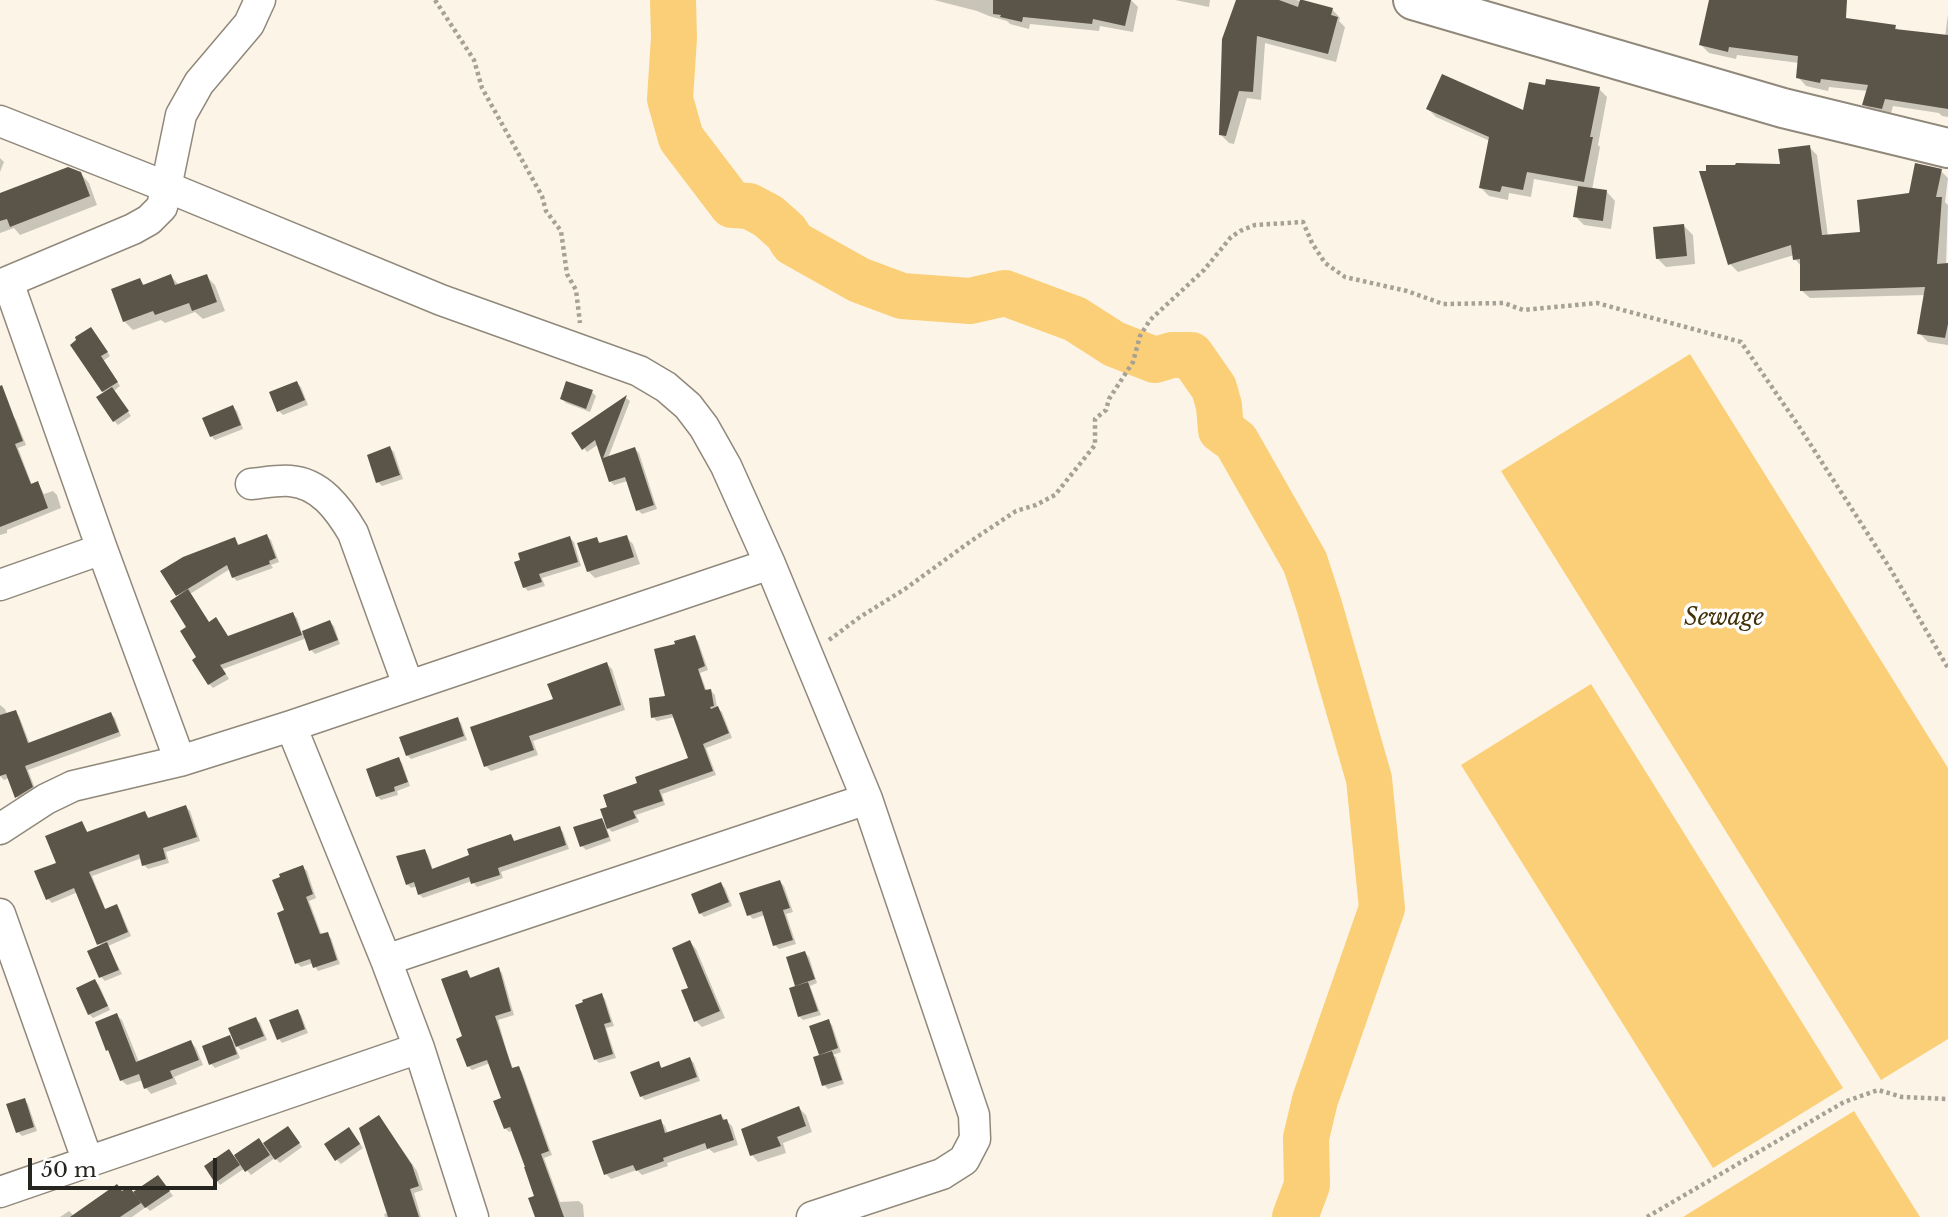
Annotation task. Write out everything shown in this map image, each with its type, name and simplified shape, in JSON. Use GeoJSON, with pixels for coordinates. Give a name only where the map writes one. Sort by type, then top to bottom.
{"type":"FeatureCollection","features":[{"type":"Feature","properties":{"kind":"street"},"geometry":{"type":"LineString","coordinates":[[180,761],[4,283],[133,229],[149,220],[162,207],[181,116],[199,83],[248,24],[260,0]]}},
{"type":"Feature","properties":{"kind":"street"},"geometry":{"type":"LineString","coordinates":[[1413,0],[1783,108],[1948,148]]}},
{"type":"Feature","properties":{"kind":"street"},"geometry":{"type":"LineString","coordinates":[[0,121],[441,300],[639,371],[666,387],[688,406],[704,427],[726,466],[770,564],[867,799],[974,1115],[975,1139],[964,1160],[942,1174],[812,1217]]}},
{"type":"Feature","properties":{"kind":"street"},"geometry":{"type":"LineString","coordinates":[[251,484],[291,481],[313,487],[341,512],[353,533],[408,685]]}},
{"type":"Feature","properties":{"kind":"street"},"geometry":{"type":"LineString","coordinates":[[0,585],[102,549]]}},
{"type":"Feature","properties":{"kind":"street"},"geometry":{"type":"LineString","coordinates":[[0,829],[46,799],[73,786],[180,761],[291,726],[770,564]]}},
{"type":"Feature","properties":{"kind":"street"},"geometry":{"type":"LineString","coordinates":[[291,726],[419,1048],[473,1217]]}},
{"type":"Feature","properties":{"kind":"street"},"geometry":{"type":"LineString","coordinates":[[386,960],[867,799]]}},
{"type":"Feature","properties":{"kind":"street"},"geometry":{"type":"LineString","coordinates":[[0,914],[88,1162]]}},
{"type":"Feature","properties":{"kind":"street"},"geometry":{"type":"LineString","coordinates":[[0,1192],[419,1048]]}},
{"type":"Feature","properties":{"kind":"path"},"geometry":{"type":"LineString","coordinates":[[435,0],[474,60],[482,88],[542,196],[546,211],[561,231],[567,274],[576,290],[587,352]]}},
{"type":"Feature","properties":{"kind":"path"},"geometry":{"type":"LineString","coordinates":[[815,672],[827,641],[1016,511],[1055,495],[1095,445],[1095,419],[1106,410],[1109,399],[1133,362],[1140,337],[1150,320],[1204,270],[1231,237],[1255,225],[1303,222],[1325,263],[1345,277],[1407,291],[1443,304],[1504,303],[1523,310],[1597,303],[1741,342],[1891,570],[1948,668]]}},
{"type":"Feature","properties":{"kind":"path"},"geometry":{"type":"LineString","coordinates":[[1647,1217],[1844,1102],[1878,1090],[1902,1097],[1948,1099]]}},
{"type":"Feature","properties":{"kind":"water","name":"Sewage"},"geometry":{"type":"Polygon","coordinates":[[[1690,354],[1948,768],[1948,1039],[1881,1080],[1501,471],[1690,354]]]}},
{"type":"Feature","properties":{"kind":"water"},"geometry":{"type":"Polygon","coordinates":[[[1591,684],[1843,1088],[1713,1168],[1461,765],[1591,684]]]}},
{"type":"Feature","properties":{"kind":"water"},"geometry":{"type":"Polygon","coordinates":[[[1854,1111],[1920,1217],[1683,1217],[1854,1111]]]}},
{"type":"Feature","properties":{"kind":"building"},"geometry":{"type":"Polygon","coordinates":[[[993,0],[1131,0],[1125,26],[1093,19],[1092,24],[1023,17],[1022,22],[993,14],[993,0]]]}},
{"type":"Feature","properties":{"kind":"building"},"geometry":{"type":"Polygon","coordinates":[[[1236,0],[1279,0],[1298,7],[1300,0],[1303,0],[1333,8],[1331,15],[1338,17],[1328,54],[1257,36],[1253,92],[1239,91],[1226,136],[1219,135],[1222,39],[1236,0]]]}},
{"type":"Feature","properties":{"kind":"building"},"geometry":{"type":"Polygon","coordinates":[[[1709,0],[1847,0],[1846,18],[1896,25],[1895,29],[1948,35],[1948,109],[1885,99],[1882,109],[1862,105],[1868,85],[1821,79],[1820,83],[1796,78],[1798,56],[1729,47],[1728,52],[1699,45],[1709,0]]]}},
{"type":"Feature","properties":{"kind":"building"},"geometry":{"type":"Polygon","coordinates":[[[1442,74],[1523,110],[1529,82],[1545,85],[1546,79],[1600,87],[1584,182],[1527,172],[1523,190],[1502,186],[1500,192],[1479,188],[1489,137],[1426,109],[1442,74]]]}},
{"type":"Feature","properties":{"kind":"building"},"geometry":{"type":"Polygon","coordinates":[[[1810,145],[1822,235],[1860,232],[1857,200],[1909,193],[1915,163],[1942,169],[1936,197],[1942,197],[1937,264],[1948,263],[1948,324],[1945,338],[1917,334],[1925,287],[1800,291],[1800,259],[1793,260],[1791,245],[1728,265],[1699,171],[1706,171],[1706,165],[1780,164],[1778,149],[1810,145]]]}},
{"type":"Feature","properties":{"kind":"building"},"geometry":{"type":"Polygon","coordinates":[[[68,167],[81,172],[90,196],[10,227],[7,219],[0,221],[0,193],[68,167]]]}},
{"type":"Feature","properties":{"kind":"building"},"geometry":{"type":"Polygon","coordinates":[[[1578,186],[1607,190],[1603,221],[1573,217],[1578,186]]]}},
{"type":"Feature","properties":{"kind":"building"},"geometry":{"type":"Polygon","coordinates":[[[1684,224],[1687,256],[1656,259],[1653,227],[1684,224]]]}},
{"type":"Feature","properties":{"kind":"building"},"geometry":{"type":"Polygon","coordinates":[[[171,274],[175,285],[207,274],[217,302],[192,311],[189,303],[155,315],[153,311],[123,322],[111,289],[140,278],[143,285],[171,274]]]}},
{"type":"Feature","properties":{"kind":"building"},"geometry":{"type":"Polygon","coordinates":[[[91,327],[108,352],[101,356],[118,382],[102,392],[70,345],[76,340],[75,337],[91,327]]]}},
{"type":"Feature","properties":{"kind":"building"},"geometry":{"type":"Polygon","coordinates":[[[297,381],[305,400],[277,412],[269,392],[297,381]]]}},
{"type":"Feature","properties":{"kind":"building"},"geometry":{"type":"Polygon","coordinates":[[[566,381],[593,390],[586,409],[560,399],[566,381]]]}},
{"type":"Feature","properties":{"kind":"building"},"geometry":{"type":"Polygon","coordinates":[[[2,385],[23,441],[15,444],[31,484],[38,481],[48,508],[0,527],[0,386],[2,385]]]}},
{"type":"Feature","properties":{"kind":"building"},"geometry":{"type":"Polygon","coordinates":[[[112,387],[129,411],[113,422],[96,397],[112,387]]]}},
{"type":"Feature","properties":{"kind":"building"},"geometry":{"type":"Polygon","coordinates":[[[627,395],[603,458],[635,447],[654,505],[636,511],[625,477],[609,482],[595,440],[582,450],[571,433],[627,395]]]}},
{"type":"Feature","properties":{"kind":"building"},"geometry":{"type":"Polygon","coordinates":[[[233,405],[241,425],[210,437],[202,418],[233,405]]]}},
{"type":"Feature","properties":{"kind":"building"},"geometry":{"type":"Polygon","coordinates":[[[390,446],[400,475],[376,483],[367,455],[390,446]]]}},
{"type":"Feature","properties":{"kind":"building"},"geometry":{"type":"Polygon","coordinates":[[[267,534],[276,558],[269,561],[270,564],[232,578],[227,565],[176,596],[160,571],[183,557],[235,537],[238,545],[267,534]]]}},
{"type":"Feature","properties":{"kind":"building"},"geometry":{"type":"Polygon","coordinates":[[[627,535],[634,557],[587,572],[577,543],[597,537],[599,543],[627,535]]]}},
{"type":"Feature","properties":{"kind":"building"},"geometry":{"type":"Polygon","coordinates":[[[570,536],[578,562],[539,574],[542,582],[523,588],[514,562],[520,560],[518,553],[570,536]]]}},
{"type":"Feature","properties":{"kind":"building"},"geometry":{"type":"Polygon","coordinates":[[[188,589],[209,622],[216,617],[228,636],[293,612],[302,635],[220,665],[226,674],[208,685],[192,660],[196,657],[180,631],[186,627],[170,601],[188,589]]]}},
{"type":"Feature","properties":{"kind":"building"},"geometry":{"type":"Polygon","coordinates":[[[330,620],[338,640],[309,651],[302,631],[330,620]]]}},
{"type":"Feature","properties":{"kind":"building"},"geometry":{"type":"Polygon","coordinates":[[[695,635],[705,666],[698,669],[705,690],[711,689],[714,706],[710,707],[711,709],[718,706],[729,733],[703,744],[713,771],[659,790],[663,801],[633,811],[636,818],[607,829],[600,809],[607,807],[603,795],[637,783],[635,777],[688,758],[672,714],[651,718],[649,698],[665,696],[654,649],[695,635]]]}},
{"type":"Feature","properties":{"kind":"building"},"geometry":{"type":"Polygon","coordinates":[[[607,662],[621,705],[529,736],[534,750],[484,767],[470,727],[553,699],[547,684],[607,662]]]}},
{"type":"Feature","properties":{"kind":"building"},"geometry":{"type":"Polygon","coordinates":[[[16,710],[28,743],[111,712],[119,732],[25,766],[33,787],[15,798],[6,774],[0,776],[0,715],[16,710]]]}},
{"type":"Feature","properties":{"kind":"building"},"geometry":{"type":"Polygon","coordinates":[[[458,717],[464,736],[406,756],[399,737],[458,717]]]}},
{"type":"Feature","properties":{"kind":"building"},"geometry":{"type":"Polygon","coordinates":[[[399,757],[408,782],[394,787],[395,791],[376,797],[366,769],[399,757]]]}},
{"type":"Feature","properties":{"kind":"building"},"geometry":{"type":"Polygon","coordinates":[[[186,805],[197,837],[163,848],[166,859],[142,866],[139,854],[89,872],[105,909],[117,904],[128,932],[97,945],[74,888],[46,900],[34,871],[56,863],[45,836],[82,821],[87,832],[145,811],[148,818],[186,805]]]}},
{"type":"Feature","properties":{"kind":"building"},"geometry":{"type":"Polygon","coordinates":[[[602,818],[609,837],[580,847],[573,827],[602,818]]]}},
{"type":"Feature","properties":{"kind":"building"},"geometry":{"type":"Polygon","coordinates":[[[560,826],[566,845],[498,868],[500,875],[471,884],[469,877],[418,895],[414,882],[406,885],[396,856],[425,849],[432,869],[469,855],[467,849],[511,834],[514,841],[560,826]]]}},
{"type":"Feature","properties":{"kind":"building"},"geometry":{"type":"Polygon","coordinates":[[[303,865],[313,894],[306,897],[320,934],[328,932],[337,960],[313,968],[310,959],[295,964],[277,913],[284,910],[272,880],[280,877],[279,874],[303,865]]]}},
{"type":"Feature","properties":{"kind":"building"},"geometry":{"type":"Polygon","coordinates":[[[780,880],[790,908],[783,910],[793,940],[773,946],[762,911],[747,916],[739,893],[780,880]]]}},
{"type":"Feature","properties":{"kind":"building"},"geometry":{"type":"Polygon","coordinates":[[[721,882],[729,902],[699,914],[691,894],[721,882]]]}},
{"type":"Feature","properties":{"kind":"building"},"geometry":{"type":"Polygon","coordinates":[[[690,940],[720,1011],[694,1022],[681,990],[688,988],[672,948],[690,940]]]}},
{"type":"Feature","properties":{"kind":"building"},"geometry":{"type":"Polygon","coordinates":[[[107,942],[119,970],[99,978],[87,951],[107,942]]]}},
{"type":"Feature","properties":{"kind":"building"},"geometry":{"type":"Polygon","coordinates":[[[805,951],[815,979],[795,986],[786,957],[805,951]]]}},
{"type":"Feature","properties":{"kind":"building"},"geometry":{"type":"Polygon","coordinates":[[[499,967],[511,1011],[495,1016],[512,1068],[519,1066],[549,1151],[541,1154],[564,1217],[535,1217],[528,1198],[534,1196],[525,1167],[510,1127],[504,1129],[493,1101],[501,1098],[487,1060],[467,1067],[456,1039],[462,1036],[441,979],[467,970],[470,978],[499,967]]]}},
{"type":"Feature","properties":{"kind":"building"},"geometry":{"type":"Polygon","coordinates":[[[95,979],[108,1006],[88,1015],[76,988],[95,979]]]}},
{"type":"Feature","properties":{"kind":"building"},"geometry":{"type":"Polygon","coordinates":[[[808,982],[818,1011],[798,1017],[789,988],[808,982]]]}},
{"type":"Feature","properties":{"kind":"building"},"geometry":{"type":"Polygon","coordinates":[[[602,993],[611,1022],[604,1024],[613,1054],[594,1060],[575,1005],[602,993]]]}},
{"type":"Feature","properties":{"kind":"building"},"geometry":{"type":"Polygon","coordinates":[[[298,1009],[305,1029],[277,1040],[269,1020],[298,1009]]]}},
{"type":"Feature","properties":{"kind":"building"},"geometry":{"type":"Polygon","coordinates":[[[117,1013],[136,1062],[191,1040],[199,1060],[170,1071],[173,1078],[144,1089],[139,1074],[120,1081],[95,1022],[117,1013]]]}},
{"type":"Feature","properties":{"kind":"building"},"geometry":{"type":"Polygon","coordinates":[[[256,1017],[264,1036],[236,1047],[228,1028],[256,1017]]]}},
{"type":"Feature","properties":{"kind":"building"},"geometry":{"type":"Polygon","coordinates":[[[829,1019],[838,1048],[819,1055],[809,1026],[829,1019]]]}},
{"type":"Feature","properties":{"kind":"building"},"geometry":{"type":"Polygon","coordinates":[[[230,1035],[237,1054],[209,1065],[202,1046],[230,1035]]]}},
{"type":"Feature","properties":{"kind":"building"},"geometry":{"type":"Polygon","coordinates":[[[832,1051],[842,1080],[822,1086],[813,1057],[832,1051]]]}},
{"type":"Feature","properties":{"kind":"building"},"geometry":{"type":"Polygon","coordinates":[[[690,1057],[697,1077],[640,1097],[630,1072],[659,1061],[661,1068],[690,1057]]]}},
{"type":"Feature","properties":{"kind":"building"},"geometry":{"type":"Polygon","coordinates":[[[25,1098],[34,1127],[16,1133],[6,1104],[25,1098]]]}},
{"type":"Feature","properties":{"kind":"building"},"geometry":{"type":"Polygon","coordinates":[[[799,1106],[806,1126],[777,1137],[781,1146],[750,1156],[741,1129],[799,1106]]]}},
{"type":"Feature","properties":{"kind":"building"},"geometry":{"type":"Polygon","coordinates":[[[721,1114],[723,1120],[727,1119],[734,1140],[707,1149],[705,1143],[636,1171],[633,1165],[604,1175],[592,1141],[661,1119],[665,1133],[721,1114]]]}},
{"type":"Feature","properties":{"kind":"building"},"geometry":{"type":"Polygon","coordinates":[[[379,1115],[412,1165],[419,1186],[410,1189],[419,1217],[388,1217],[359,1128],[379,1115]]]}},
{"type":"Feature","properties":{"kind":"building"},"geometry":{"type":"Polygon","coordinates":[[[288,1126],[300,1143],[275,1160],[263,1143],[288,1126]]]}},
{"type":"Feature","properties":{"kind":"building"},"geometry":{"type":"Polygon","coordinates":[[[349,1127],[360,1144],[335,1161],[324,1144],[349,1127]]]}},
{"type":"Feature","properties":{"kind":"building"},"geometry":{"type":"Polygon","coordinates":[[[259,1138],[270,1155],[245,1172],[234,1155],[259,1138]]]}},
{"type":"Feature","properties":{"kind":"building"},"geometry":{"type":"Polygon","coordinates":[[[229,1149],[240,1165],[215,1183],[204,1166],[229,1149]]]}},
{"type":"Feature","properties":{"kind":"building"},"geometry":{"type":"Polygon","coordinates":[[[158,1175],[170,1191],[145,1208],[133,1192],[158,1175]]]}},
{"type":"Feature","properties":{"kind":"building"},"geometry":{"type":"Polygon","coordinates":[[[117,1184],[122,1191],[129,1186],[141,1203],[120,1217],[70,1217],[117,1184]]]}},
{"type":"Feature","properties":{"kind":"waterway"},"geometry":{"type":"LineString","coordinates":[[673,0],[674,38],[670,99],[681,138],[732,205],[749,206],[768,216],[786,232],[793,243],[859,280],[902,296],[970,301],[1005,293],[1075,319],[1114,344],[1155,360],[1172,355],[1191,355],[1214,388],[1221,430],[1236,441],[1305,562],[1369,779],[1382,908],[1315,1100],[1306,1138],[1307,1185],[1295,1217]]}}]}
